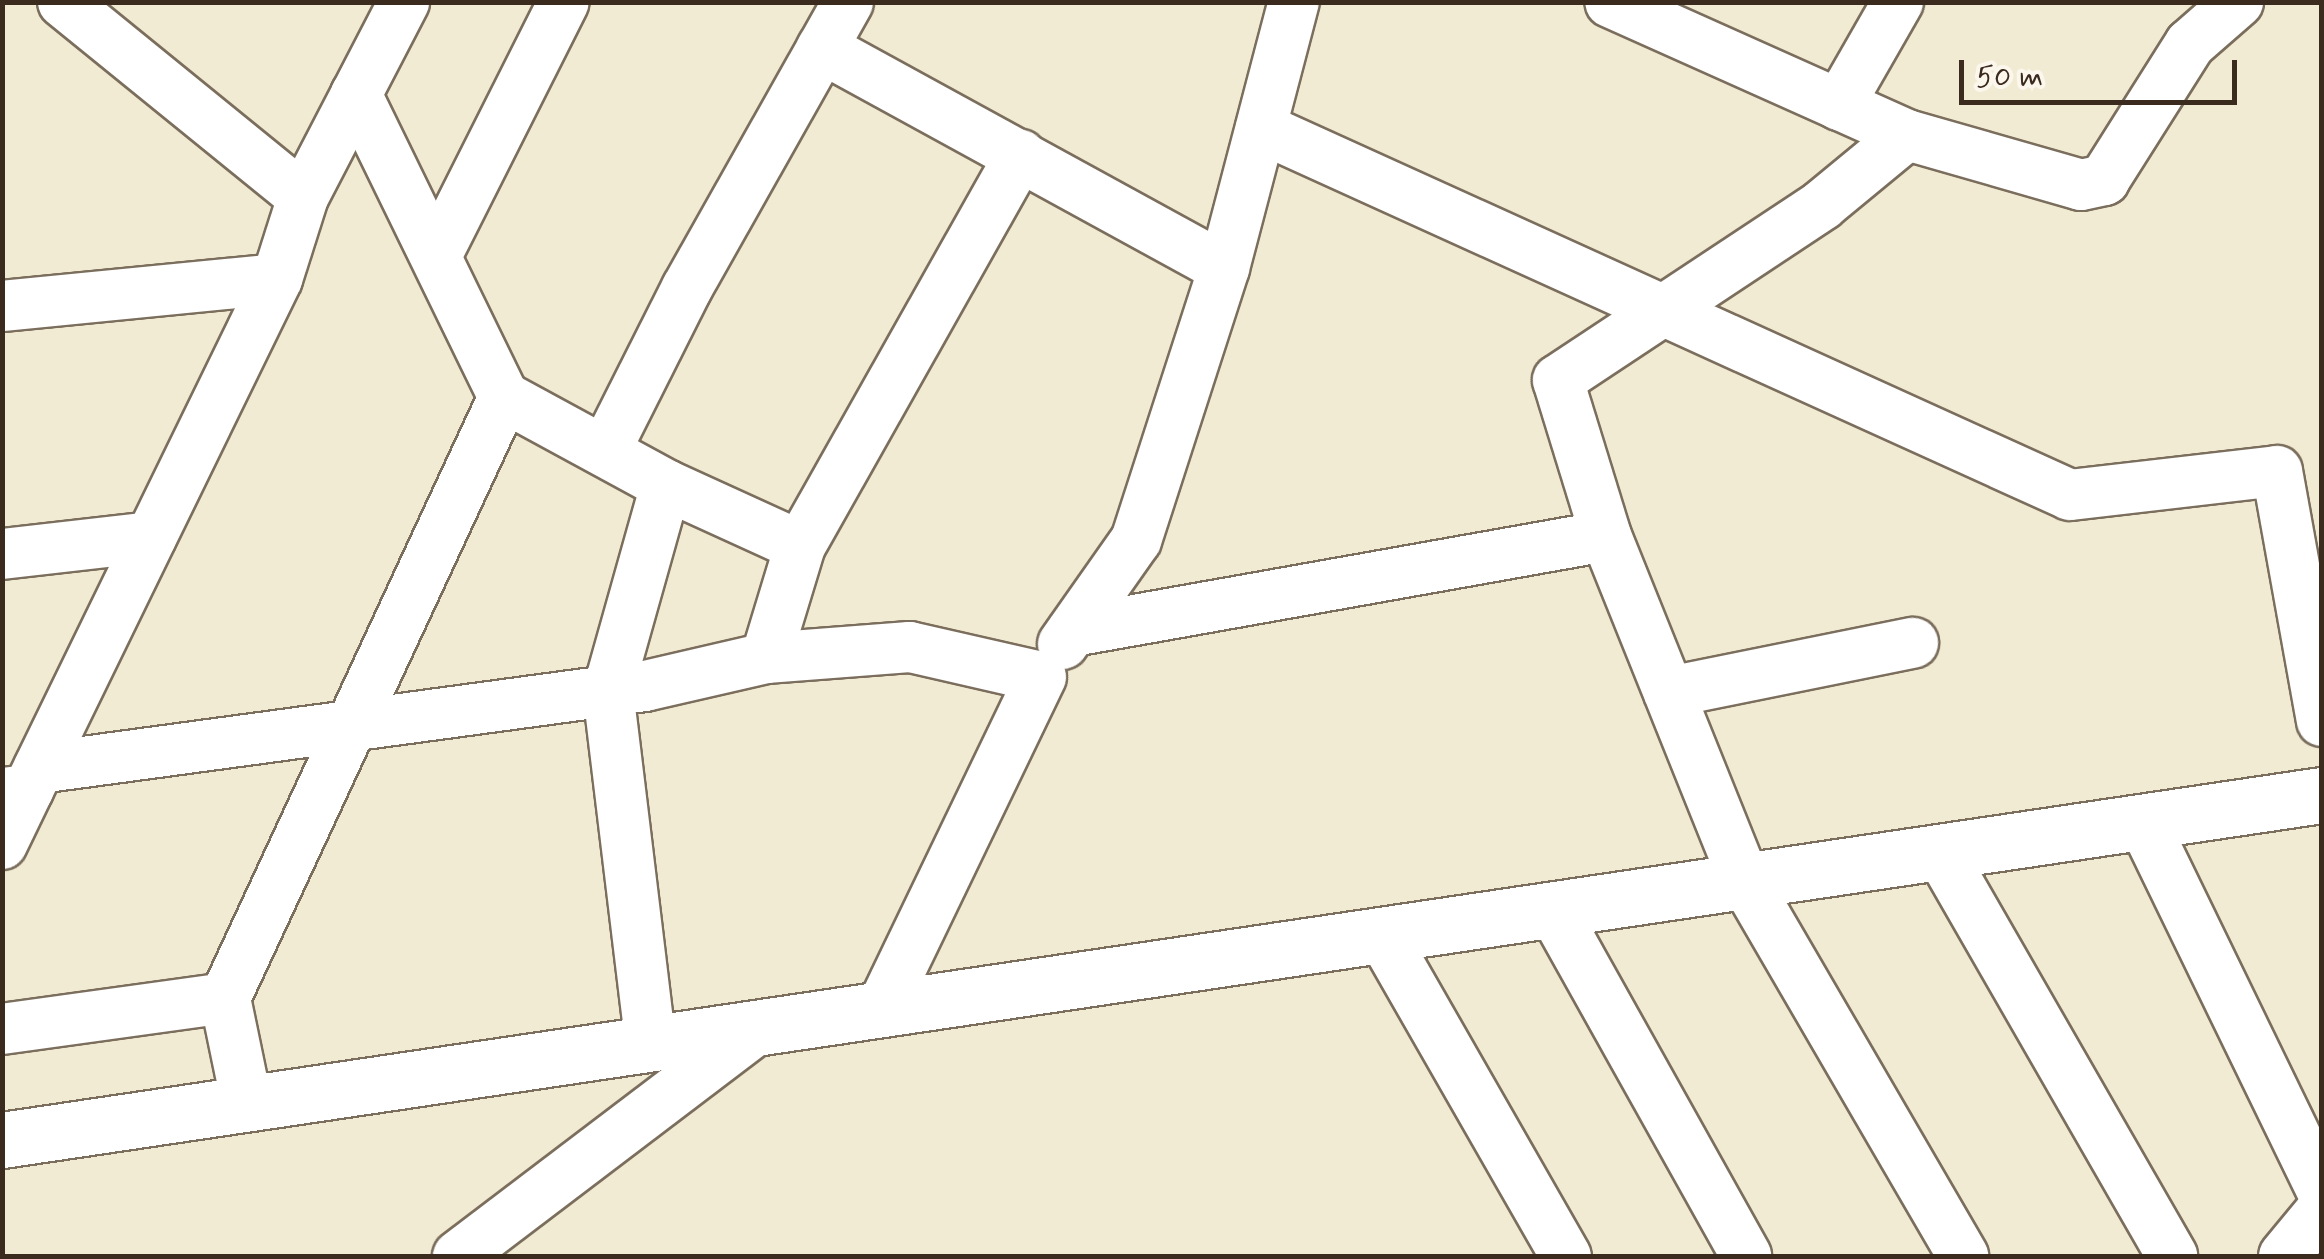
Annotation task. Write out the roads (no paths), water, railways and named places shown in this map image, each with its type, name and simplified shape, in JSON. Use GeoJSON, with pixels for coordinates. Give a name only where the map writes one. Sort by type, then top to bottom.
{"type":"FeatureCollection","features":[{"type":"Feature","properties":{"kind":"main road"},"geometry":{"type":"LineString","coordinates":[[2,1140],[2322,795]]}},
{"type":"Feature","properties":{"kind":"street"},"geometry":{"type":"LineString","coordinates":[[63,2],[303,197]]}},
{"type":"Feature","properties":{"kind":"street"},"geometry":{"type":"LineString","coordinates":[[2,844],[23,784],[151,537],[276,279],[303,197],[404,2]]}},
{"type":"Feature","properties":{"kind":"street"},"geometry":{"type":"LineString","coordinates":[[436,256],[564,2]]}},
{"type":"Feature","properties":{"kind":"street"},"geometry":{"type":"LineString","coordinates":[[605,451],[687,288],[848,2]]}},
{"type":"Feature","properties":{"kind":"street"},"geometry":{"type":"LineString","coordinates":[[881,1010],[1041,678],[1136,540],[1224,268],[1294,2]]}},
{"type":"Feature","properties":{"kind":"street"},"geometry":{"type":"LineString","coordinates":[[1610,2],[1907,136],[2081,185],[2104,180],[2190,44],[2238,2]]}},
{"type":"Feature","properties":{"kind":"street"},"geometry":{"type":"LineString","coordinates":[[1840,105],[1898,2]]}},
{"type":"Feature","properties":{"kind":"street"},"geometry":{"type":"LineString","coordinates":[[822,48],[1224,268]]}},
{"type":"Feature","properties":{"kind":"street"},"geometry":{"type":"LineString","coordinates":[[356,94],[504,396],[666,485],[800,546]]}},
{"type":"Feature","properties":{"kind":"street"},"geometry":{"type":"LineString","coordinates":[[1261,128],[2070,495],[2276,471],[2322,721]]}},
{"type":"Feature","properties":{"kind":"street"},"geometry":{"type":"LineString","coordinates":[[1907,136],[1822,206],[1558,380],[1606,536],[1745,882],[1963,1256]]}},
{"type":"Feature","properties":{"kind":"street"},"geometry":{"type":"LineString","coordinates":[[766,658],[800,546],[1020,155]]}},
{"type":"Feature","properties":{"kind":"street"},"geometry":{"type":"LineString","coordinates":[[2,306],[276,279]]}},
{"type":"Feature","properties":{"kind":"street"},"geometry":{"type":"LineString","coordinates":[[247,1104],[225,998],[504,396]]}},
{"type":"Feature","properties":{"kind":"street"},"geometry":{"type":"LineString","coordinates":[[652,1044],[608,691],[666,485]]}},
{"type":"Feature","properties":{"kind":"street"},"geometry":{"type":"LineString","coordinates":[[1073,631],[1606,536]]}},
{"type":"Feature","properties":{"kind":"street"},"geometry":{"type":"LineString","coordinates":[[2,554],[151,537]]}},
{"type":"Feature","properties":{"kind":"street"},"geometry":{"type":"LineString","coordinates":[[1669,692],[1912,643]]}},
{"type":"Feature","properties":{"kind":"street"},"geometry":{"type":"LineString","coordinates":[[23,784],[348,726],[608,691],[766,658],[910,647],[1041,678]]}},
{"type":"Feature","properties":{"kind":"street"},"geometry":{"type":"LineString","coordinates":[[2143,822],[2322,1190]]}},
{"type":"Feature","properties":{"kind":"street"},"geometry":{"type":"LineString","coordinates":[[1940,852],[2172,1256]]}},
{"type":"Feature","properties":{"kind":"street"},"geometry":{"type":"LineString","coordinates":[[1554,910],[1746,1256]]}},
{"type":"Feature","properties":{"kind":"street"},"geometry":{"type":"LineString","coordinates":[[1382,935],[1566,1256]]}},
{"type":"Feature","properties":{"kind":"street"},"geometry":{"type":"LineString","coordinates":[[2,1029],[225,998]]}},
{"type":"Feature","properties":{"kind":"street"},"geometry":{"type":"LineString","coordinates":[[458,1256],[758,1028]]}},
{"type":"Feature","properties":{"kind":"street"},"geometry":{"type":"LineString","coordinates":[[2284,1256],[2322,1210]]}}]}
